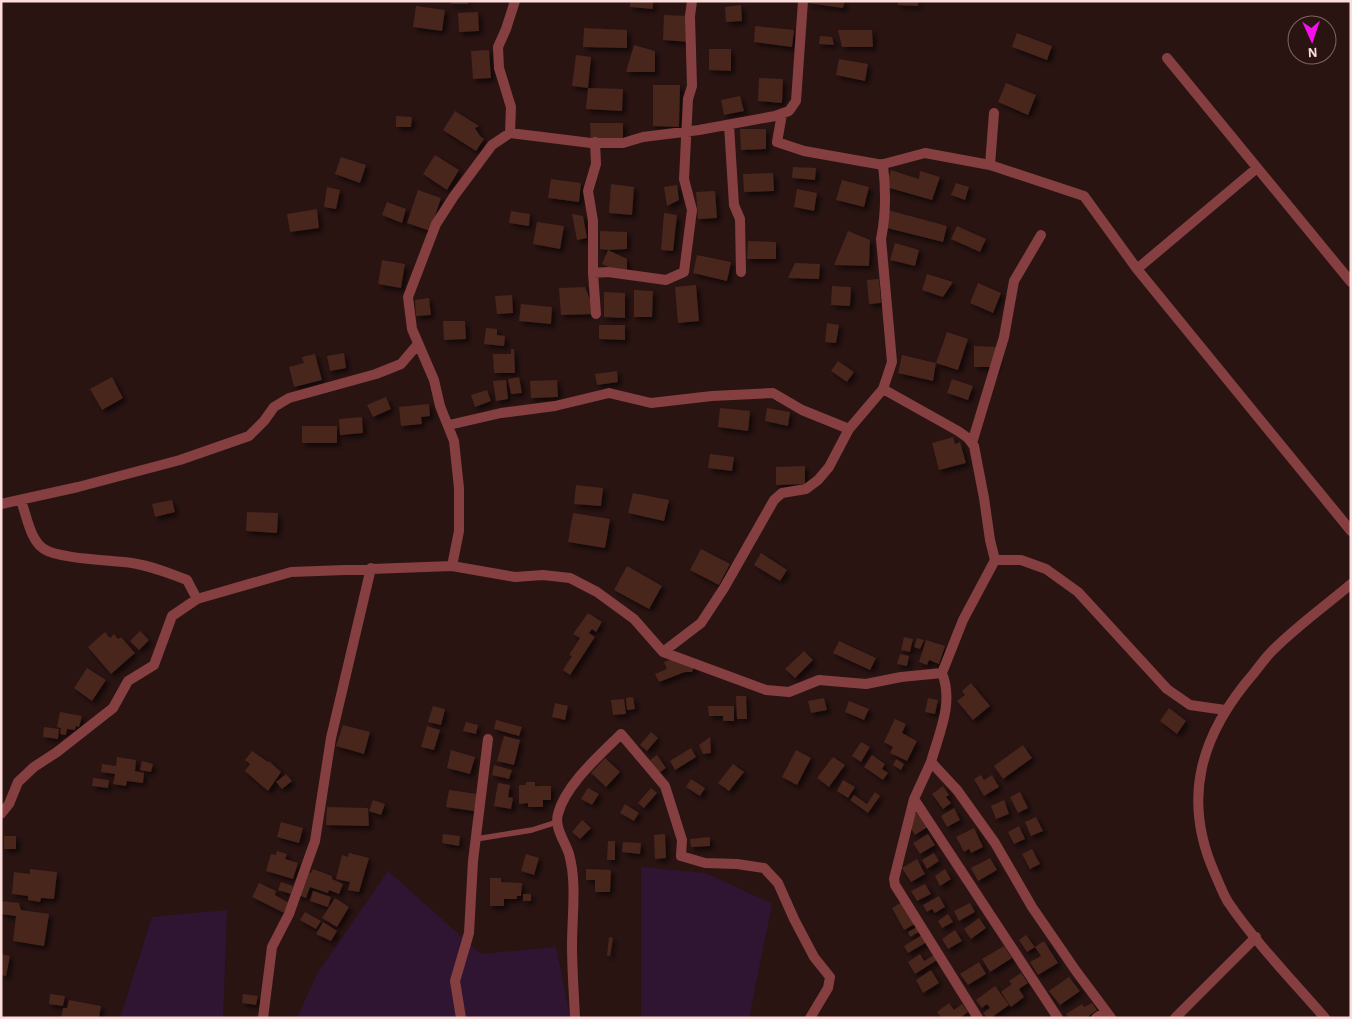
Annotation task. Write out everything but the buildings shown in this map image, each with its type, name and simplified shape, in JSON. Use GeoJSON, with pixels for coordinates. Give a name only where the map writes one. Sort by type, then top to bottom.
{"type":"FeatureCollection","features":[{"type":"Feature","properties":{"kind":"street"},"geometry":{"type":"LineString","coordinates":[[510,133],[511,107],[499,68],[498,47],[515,1]]}},
{"type":"Feature","properties":{"kind":"street"},"geometry":{"type":"LineString","coordinates":[[593,273],[608,272],[666,280],[684,272],[692,210],[684,179],[688,99],[692,86],[690,16],[692,1]]}},
{"type":"Feature","properties":{"kind":"street"},"geometry":{"type":"LineString","coordinates":[[452,566],[459,531],[459,488],[454,441],[440,406],[434,380],[412,329],[408,297],[436,224],[492,144],[510,133],[591,143],[623,142],[643,137],[729,125],[789,111],[796,101],[803,1]]}},
{"type":"Feature","properties":{"kind":"street"},"geometry":{"type":"LineString","coordinates":[[1167,58],[1351,282]]}},
{"type":"Feature","properties":{"kind":"street"},"geometry":{"type":"LineString","coordinates":[[990,165],[994,112]]}},
{"type":"Feature","properties":{"kind":"street"},"geometry":{"type":"LineString","coordinates":[[782,114],[777,142],[804,151],[880,165],[925,153],[990,165],[1084,196],[1137,269],[1351,531]]}},
{"type":"Feature","properties":{"kind":"street"},"geometry":{"type":"LineString","coordinates":[[729,125],[734,205],[740,219],[741,272]]}},
{"type":"Feature","properties":{"kind":"street"},"geometry":{"type":"LineString","coordinates":[[595,142],[596,164],[588,191],[593,221],[593,273],[596,314]]}},
{"type":"Feature","properties":{"kind":"street"},"geometry":{"type":"LineString","coordinates":[[663,652],[701,623],[724,588],[774,500],[782,493],[806,489],[818,480],[829,467],[849,429],[883,389],[892,362],[880,239],[883,227],[886,187],[883,165],[880,165]]}},
{"type":"Feature","properties":{"kind":"street"},"geometry":{"type":"LineString","coordinates":[[1137,269],[1256,168]]}},
{"type":"Feature","properties":{"kind":"street"},"geometry":{"type":"LineString","coordinates":[[972,443],[1004,337],[1014,281],[1041,236]]}},
{"type":"Feature","properties":{"kind":"street"},"geometry":{"type":"LineString","coordinates":[[1,504],[21,501],[180,460],[249,436],[264,421],[274,407],[290,398],[376,374],[401,364],[418,344]]}},
{"type":"Feature","properties":{"kind":"street"},"geometry":{"type":"LineString","coordinates":[[883,389],[958,431],[974,446],[990,540],[996,560],[963,620],[942,673],[945,682],[947,710],[931,762],[914,799],[895,872],[895,886],[978,1018]]}},
{"type":"Feature","properties":{"kind":"street"},"geometry":{"type":"LineString","coordinates":[[449,425],[501,413],[555,406],[609,393],[651,404],[712,396],[773,393],[802,410],[849,429]]}},
{"type":"Feature","properties":{"kind":"street"},"geometry":{"type":"LineString","coordinates":[[21,501],[34,539],[44,549],[60,554],[133,563],[164,571],[187,580],[196,599]]}},
{"type":"Feature","properties":{"kind":"street"},"geometry":{"type":"LineString","coordinates":[[996,560],[1022,560],[1046,569],[1078,592],[1167,690],[1190,705],[1225,710]]}},
{"type":"Feature","properties":{"kind":"street"},"geometry":{"type":"LineString","coordinates":[[1,814],[9,804],[18,782],[34,767],[57,752],[114,708],[128,682],[154,665],[172,616],[196,599],[291,572],[452,566],[515,577],[543,575],[570,578],[597,592],[634,619],[663,652],[766,690],[789,692],[819,680],[866,684],[901,677],[942,673]]}},
{"type":"Feature","properties":{"kind":"street"},"geometry":{"type":"LineString","coordinates":[[263,1018],[272,947],[289,914],[315,841],[331,738],[371,568]]}},
{"type":"Feature","properties":{"kind":"street"},"geometry":{"type":"LineString","coordinates":[[1325,1018],[1227,901],[1203,844],[1200,824],[1199,789],[1203,761],[1214,731],[1225,710],[1244,684],[1273,650],[1351,584]]}},
{"type":"Feature","properties":{"kind":"street"},"geometry":{"type":"LineString","coordinates":[[575,1018],[572,947],[573,880],[569,854],[557,826],[557,816],[562,802],[585,770],[621,734],[665,786],[682,840],[681,856],[705,863],[737,864],[764,868],[778,883],[794,920],[814,957],[830,977],[828,988],[810,1018]]}},
{"type":"Feature","properties":{"kind":"street"},"geometry":{"type":"LineString","coordinates":[[461,1018],[455,981],[469,933],[476,839],[488,739]]}},
{"type":"Feature","properties":{"kind":"street"},"geometry":{"type":"LineString","coordinates":[[931,762],[963,797],[995,843],[1032,907],[1108,1014],[1096,1018]]}},
{"type":"Feature","properties":{"kind":"street"},"geometry":{"type":"LineString","coordinates":[[914,799],[1058,1018]]}},
{"type":"Feature","properties":{"kind":"street"},"geometry":{"type":"LineString","coordinates":[[1176,1018],[1256,937]]}},
{"type":"Feature","properties":{"kind":"lane"},"geometry":{"type":"LineString","coordinates":[[476,839],[532,830],[557,822]]}},
{"type":"Feature","properties":{"kind":"shaded area"},"geometry":{"type":"Polygon","coordinates":[[[641,867],[706,873],[772,904],[749,1018],[641,1018],[641,867]]]}},
{"type":"Feature","properties":{"kind":"shaded area"},"geometry":{"type":"Polygon","coordinates":[[[388,871],[481,954],[556,947],[570,1018],[297,1018],[317,974],[388,871]]]}},
{"type":"Feature","properties":{"kind":"shaded area"},"geometry":{"type":"Polygon","coordinates":[[[227,910],[223,1018],[120,1018],[152,917],[227,910]]]}}]}
